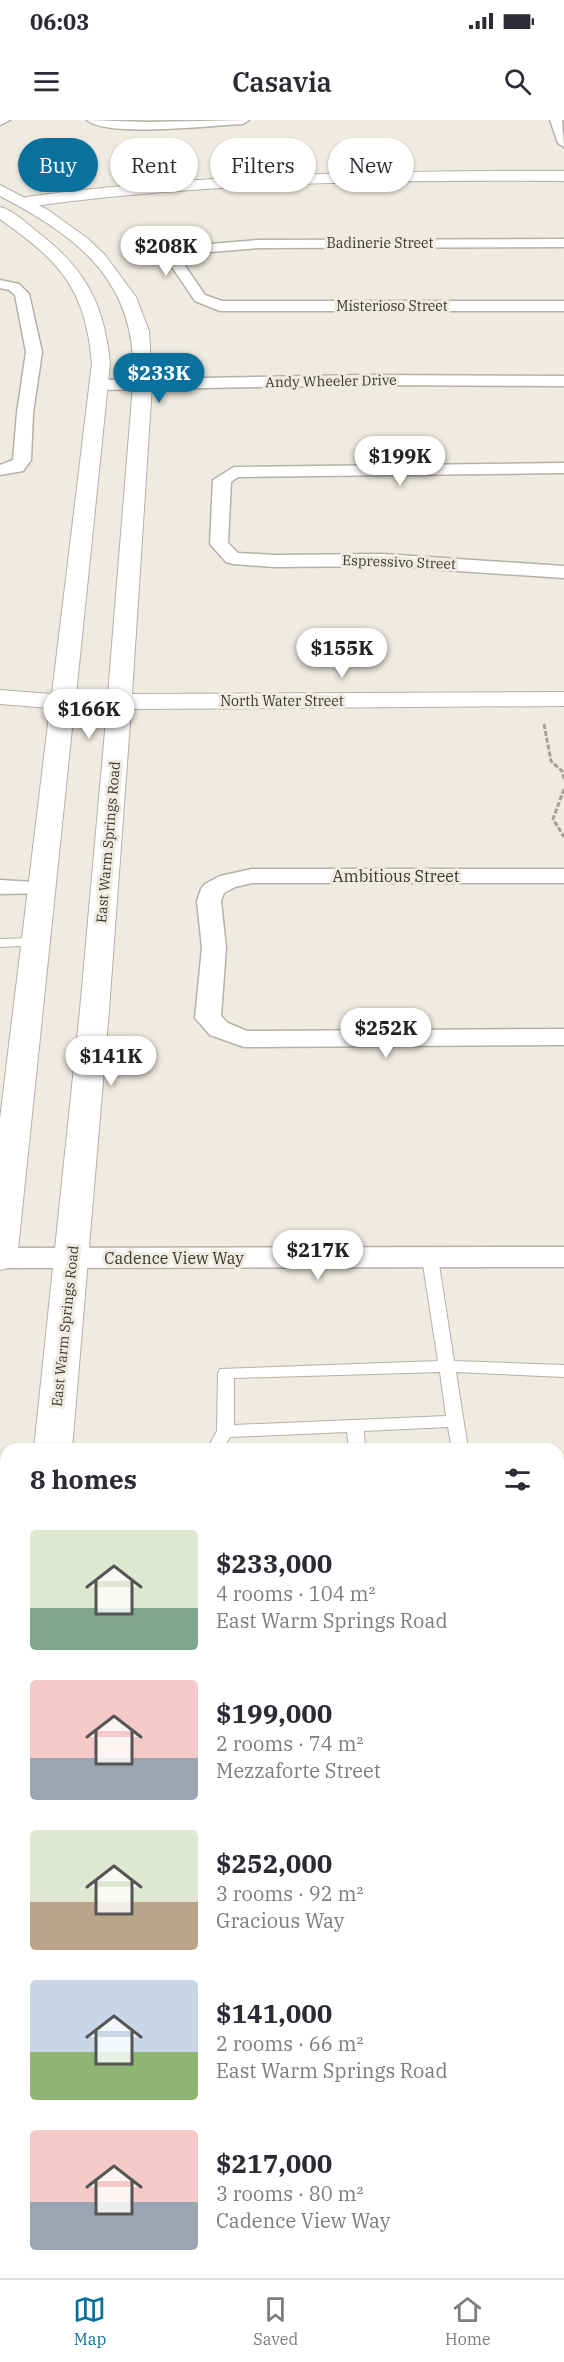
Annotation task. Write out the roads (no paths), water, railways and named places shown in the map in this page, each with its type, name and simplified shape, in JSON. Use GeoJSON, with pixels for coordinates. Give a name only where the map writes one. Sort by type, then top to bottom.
{"type":"FeatureCollection","features":[{"type":"Feature","properties":{"kind":"main road"},"geometry":{"type":"LineString","coordinates":[[30,206],[144,186],[231,179],[362,176],[564,176]]}},
{"type":"Feature","properties":{"kind":"main road"},"geometry":{"type":"LineString","coordinates":[[0,199],[30,206],[231,188],[564,184]]}},
{"type":"Feature","properties":{"kind":"main road","name":"East Warm Springs Road"},"geometry":{"type":"LineString","coordinates":[[0,190],[30,206],[92,250],[121,285],[138,322],[142,340],[119,710],[72,1258],[54,1443]]}},
{"type":"Feature","properties":{"kind":"main road"},"geometry":{"type":"LineString","coordinates":[[0,211],[27,215],[92,250]]}},
{"type":"Feature","properties":{"kind":"main road"},"geometry":{"type":"LineString","coordinates":[[0,211],[56,255],[86,295],[96,320],[100,342],[99,385],[0,1258]]}},
{"type":"Feature","properties":{"kind":"main road","name":"North Water Street"},"geometry":{"type":"LineString","coordinates":[[0,698],[61,710]]}},
{"type":"Feature","properties":{"kind":"main road","name":"North Water Street"},"geometry":{"type":"LineString","coordinates":[[0,717],[61,710],[564,699]]}},
{"type":"Feature","properties":{"kind":"main road","name":"North Water Street"},"geometry":{"type":"LineString","coordinates":[[119,710],[554,721]]}},
{"type":"Feature","properties":{"kind":"street"},"geometry":{"type":"LineString","coordinates":[[93,120],[132,126],[243,120]]}},
{"type":"Feature","properties":{"kind":"street"},"geometry":{"type":"LineString","coordinates":[[555,120],[564,143]]}},
{"type":"Feature","properties":{"kind":"street","name":"Badinerie Street"},"geometry":{"type":"LineString","coordinates":[[220,306],[200,298],[173,258],[197,249],[258,244],[564,243]]}},
{"type":"Feature","properties":{"kind":"street"},"geometry":{"type":"LineString","coordinates":[[2,284],[18,289],[22,294],[34,347],[25,413],[22,460],[8,468]]}},
{"type":"Feature","properties":{"kind":"street","name":"Misterioso Street"},"geometry":{"type":"LineString","coordinates":[[220,306],[564,306]]}},
{"type":"Feature","properties":{"kind":"street","name":"Andy Wheeler Drive"},"geometry":{"type":"LineString","coordinates":[[99,385],[564,381]]}},
{"type":"Feature","properties":{"kind":"street","name":"Espressivo Street"},"geometry":{"type":"LineString","coordinates":[[564,468],[234,471],[222,480],[219,544],[233,558],[275,561],[382,560],[564,572]]}},
{"type":"Feature","properties":{"kind":"street","name":"Ambitious Street"},"geometry":{"type":"LineString","coordinates":[[564,876],[280,876],[228,881],[213,889],[209,901],[214,948],[208,1018],[219,1029],[244,1039],[564,1037]]}},
{"type":"Feature","properties":{"kind":"street"},"geometry":{"type":"LineString","coordinates":[[0,887],[43,888]]}},
{"type":"Feature","properties":{"kind":"street","name":"Cadence View Way"},"geometry":{"type":"LineString","coordinates":[[0,1258],[564,1257]]}},
{"type":"Feature","properties":{"kind":"lane"},"geometry":{"type":"LineString","coordinates":[[0,944],[37,942]]}},
{"type":"Feature","properties":{"kind":"lane"},"geometry":{"type":"LineString","coordinates":[[430,1258],[459,1443]]}},
{"type":"Feature","properties":{"kind":"lane"},"geometry":{"type":"LineString","coordinates":[[218,1443],[225,1431],[226,1373],[448,1366],[564,1371]]}},
{"type":"Feature","properties":{"kind":"lane"},"geometry":{"type":"LineString","coordinates":[[225,1431],[456,1421]]}},
{"type":"Feature","properties":{"kind":"lane"},"geometry":{"type":"LineString","coordinates":[[355,1425],[356,1443]]}}]}
